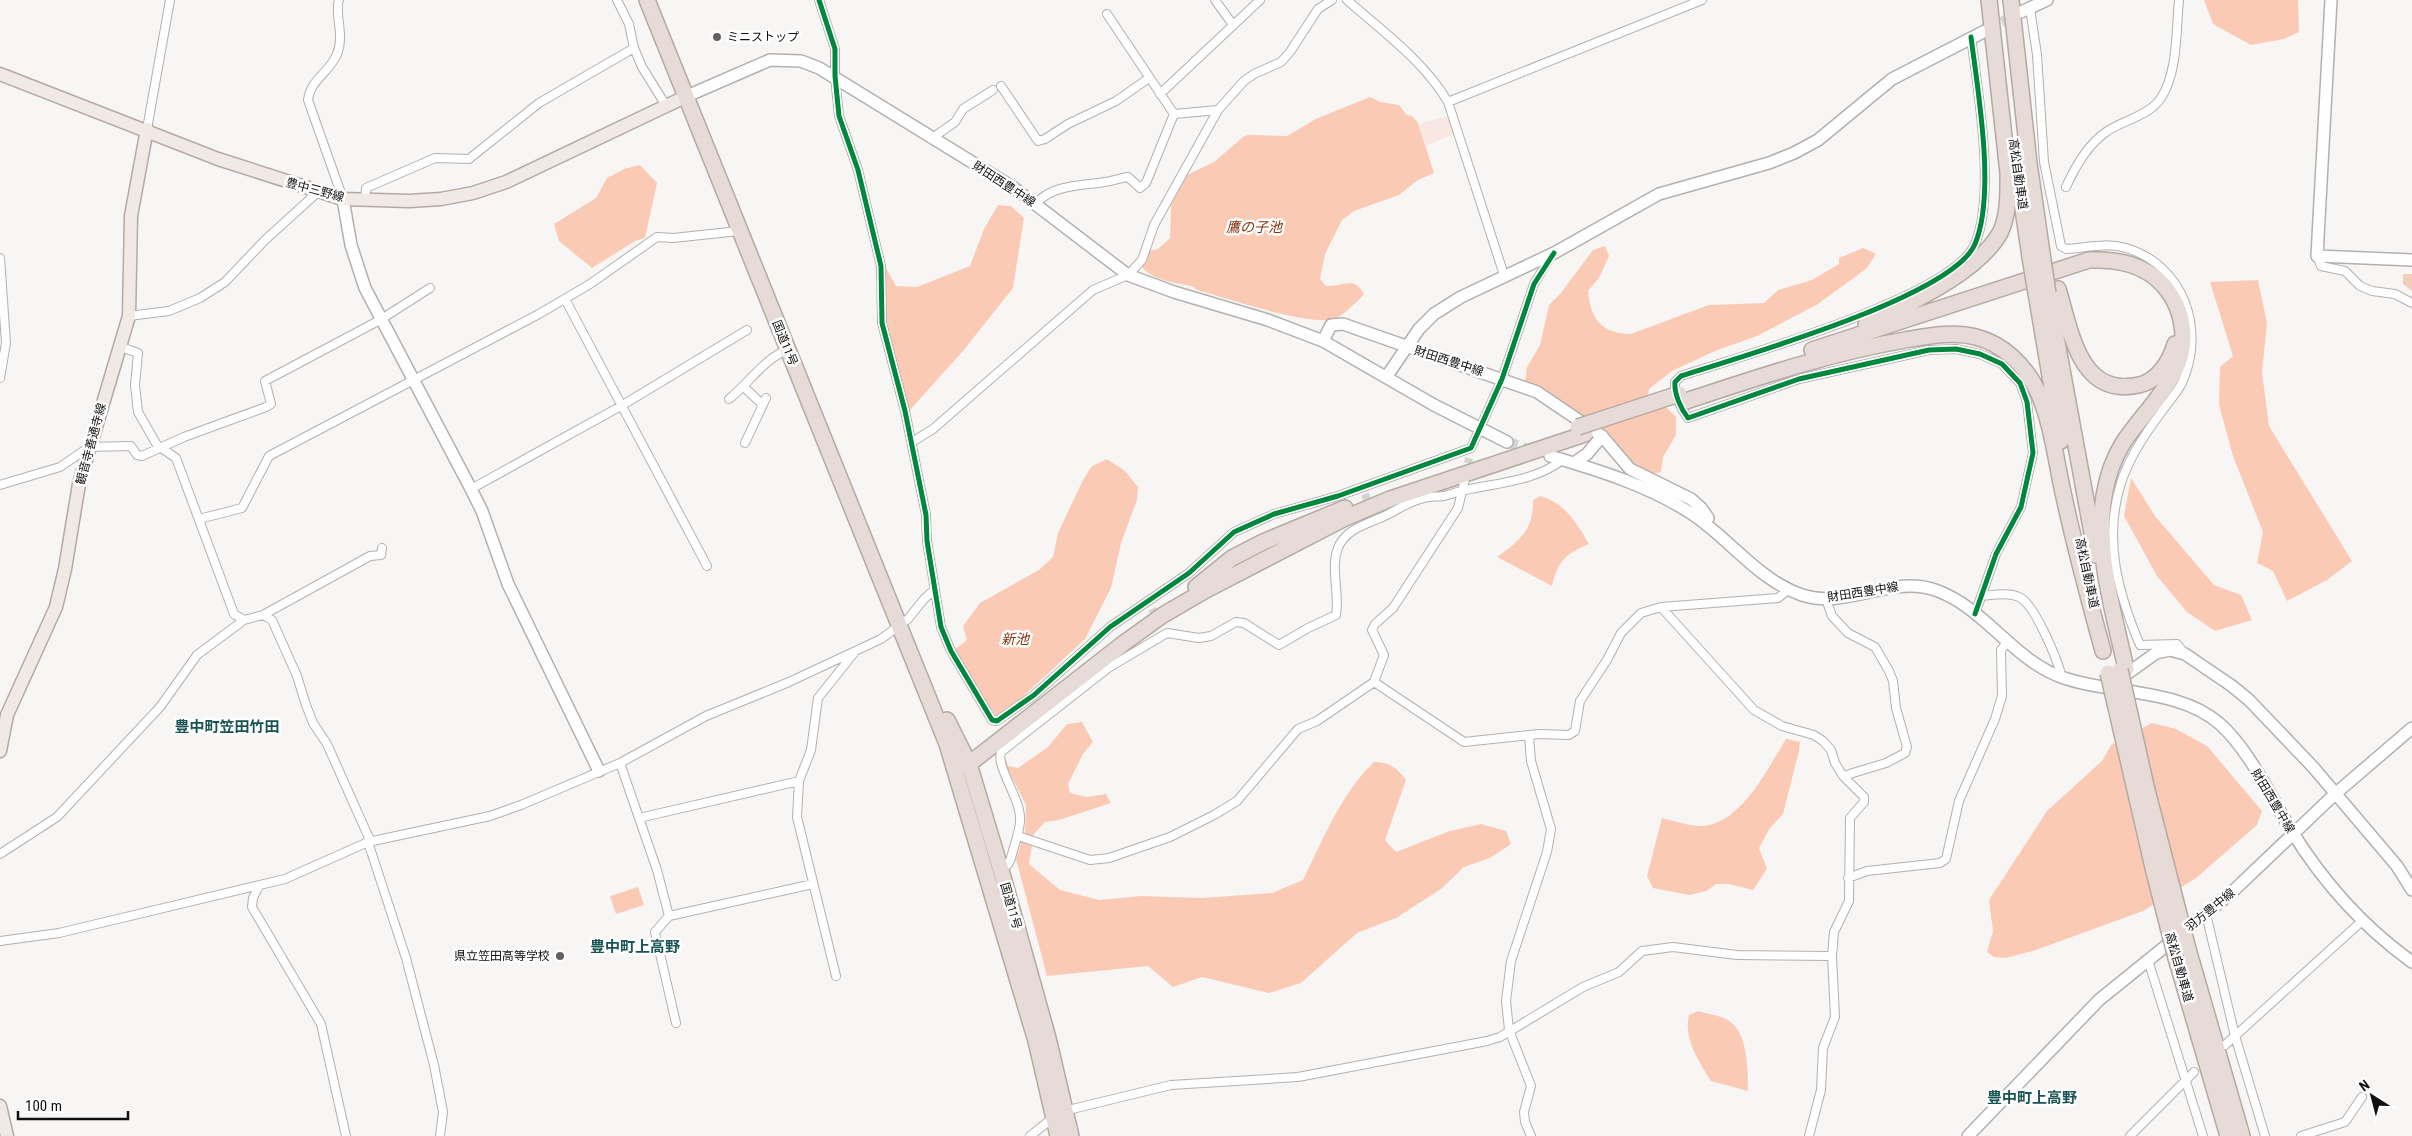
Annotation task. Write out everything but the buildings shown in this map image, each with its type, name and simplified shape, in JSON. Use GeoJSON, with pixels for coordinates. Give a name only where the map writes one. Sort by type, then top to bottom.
{"type":"FeatureCollection","features":[{"type":"Feature","properties":{"kind":"highway","name":"国道11号"},"geometry":{"type":"LineString","coordinates":[[647,0],[924,686],[964,763],[1001,870],[1045,1029],[1059,1114],[1058,1136]]}},
{"type":"Feature","properties":{"kind":"highway"},"geometry":{"type":"LineString","coordinates":[[1813,355],[1957,276],[1982,255],[2000,232],[2008,198],[2008,173],[1989,0]]}},
{"type":"Feature","properties":{"kind":"highway","name":"高松自動車道"},"geometry":{"type":"LineString","coordinates":[[1996,0],[2016,165],[2041,253]]}},
{"type":"Feature","properties":{"kind":"highway","name":"高松自動車道"},"geometry":{"type":"LineString","coordinates":[[2011,0],[2018,73],[2041,253],[2079,472],[2118,671],[2138,807],[2182,954],[2242,1136]]}},
{"type":"Feature","properties":{"kind":"highway"},"geometry":{"type":"LineString","coordinates":[[1813,355],[2089,260],[2123,262],[2138,267],[2159,281],[2169,292],[2181,319],[2184,335],[2182,355],[2176,371],[2167,386],[2124,443],[2114,460],[2104,497],[2102,543],[2118,671]]}},
{"type":"Feature","properties":{"kind":"highway"},"geometry":{"type":"LineString","coordinates":[[964,763],[1163,615],[1206,590],[1345,518],[1390,499],[1581,430],[2064,276],[2107,269],[2127,272],[2146,281],[2161,294],[2171,312],[2174,328],[2175,345],[2168,363],[2158,375],[2143,384],[2127,388],[2110,385],[2093,375],[2081,358],[2048,294]]}},
{"type":"Feature","properties":{"kind":"highway","name":"高松自動車道"},"geometry":{"type":"LineString","coordinates":[[2048,294],[2067,476],[2103,651],[2118,671],[2141,737],[2146,786],[2182,954],[2228,1136]]}},
{"type":"Feature","properties":{"kind":"highway"},"geometry":{"type":"LineString","coordinates":[[1813,355],[1939,335],[1961,334],[1992,343],[2018,362],[2038,391],[2046,416],[2072,532],[2103,651]]}},
{"type":"Feature","properties":{"kind":"highway","name":"国道11号"},"geometry":{"type":"LineString","coordinates":[[964,763],[1036,1041],[1059,1114],[1071,1136]]}},
{"type":"Feature","properties":{"kind":"main road"},"geometry":{"type":"LineString","coordinates":[[2026,10],[2047,0]]}},
{"type":"Feature","properties":{"kind":"main road"},"geometry":{"type":"LineString","coordinates":[[2330,0],[2317,256],[2412,260]]}},
{"type":"Feature","properties":{"kind":"main road"},"geometry":{"type":"LineString","coordinates":[[1386,376],[1406,347],[1434,314],[1461,296],[1554,253],[1659,194],[1769,163],[1794,153],[1818,140],[1892,79],[1985,31]]}},
{"type":"Feature","properties":{"kind":"main road","name":"財田西豊中線"},"geometry":{"type":"LineString","coordinates":[[686,96],[770,60],[800,61],[835,76],[931,139],[984,170],[1035,204],[1128,275],[1174,292],[1268,320],[1323,341],[1434,405],[1507,442]]}},
{"type":"Feature","properties":{"kind":"main road","name":"豊中三野線"},"geometry":{"type":"LineString","coordinates":[[0,74],[147,129],[226,162],[343,199],[365,200],[409,201],[441,199],[473,193],[506,182],[665,104],[686,96]]}},
{"type":"Feature","properties":{"kind":"main road","name":"観音寺善通寺線"},"geometry":{"type":"LineString","coordinates":[[0,751],[7,715],[56,607],[65,569],[79,484],[129,316],[131,216],[147,129]]}},
{"type":"Feature","properties":{"kind":"main road"},"geometry":{"type":"LineString","coordinates":[[343,199],[357,268],[380,320],[482,511],[508,584],[599,771]]}},
{"type":"Feature","properties":{"kind":"main road","name":"財田西豊中線"},"geometry":{"type":"LineString","coordinates":[[1323,341],[1331,325],[1343,324],[1537,392],[1602,436],[1630,469],[1691,499],[1708,518],[1705,523]]}},
{"type":"Feature","properties":{"kind":"main road"},"geometry":{"type":"LineString","coordinates":[[1574,463],[1587,454],[1602,436]]}},
{"type":"Feature","properties":{"kind":"main road","name":"財田西豊中線"},"geometry":{"type":"LineString","coordinates":[[1550,456],[1574,463],[1668,499],[1705,523],[1758,569],[1788,590],[1806,596],[1826,599],[1914,584],[1938,591],[1975,614],[2043,669],[2062,678],[2183,703],[2204,713],[2221,725],[2244,752],[2293,834],[2326,882],[2362,921],[2412,962]]}},
{"type":"Feature","properties":{"kind":"main road"},"geometry":{"type":"LineString","coordinates":[[2106,688],[2156,653],[2170,650],[2185,654],[2249,700],[2313,767],[2397,866],[2412,890]]}},
{"type":"Feature","properties":{"kind":"main road","name":"羽方豊中線"},"geometry":{"type":"LineString","coordinates":[[1968,1136],[2010,1095],[2094,1005],[2257,871],[2335,794],[2412,728]]}},
{"type":"Feature","properties":{"kind":"main road"},"geometry":{"type":"LineString","coordinates":[[0,1106],[7,1136]]}},
{"type":"Feature","properties":{"kind":"street"},"geometry":{"type":"LineString","coordinates":[[147,129],[170,0]]}},
{"type":"Feature","properties":{"kind":"street"},"geometry":{"type":"LineString","coordinates":[[339,0],[342,32],[338,54],[309,90],[308,100],[343,199]]}},
{"type":"Feature","properties":{"kind":"street"},"geometry":{"type":"LineString","coordinates":[[617,0],[629,24],[634,48],[642,67],[665,104]]}},
{"type":"Feature","properties":{"kind":"street"},"geometry":{"type":"LineString","coordinates":[[819,0],[835,49],[835,76],[839,116],[858,170],[881,266],[882,323],[912,442],[926,515],[934,590],[941,627],[951,651],[992,720],[997,721],[1034,695],[1110,627],[1189,573],[1234,532],[1274,514],[1363,490],[1471,448]]}},
{"type":"Feature","properties":{"kind":"street"},"geometry":{"type":"LineString","coordinates":[[1215,0],[1233,25]]}},
{"type":"Feature","properties":{"kind":"street"},"geometry":{"type":"LineString","coordinates":[[1160,94],[1260,0]]}},
{"type":"Feature","properties":{"kind":"street"},"geometry":{"type":"LineString","coordinates":[[912,442],[933,428],[1093,290],[1128,275],[1142,260],[1154,225],[1218,110],[1244,81],[1254,74],[1281,62],[1290,52],[1318,9],[1332,0]]}},
{"type":"Feature","properties":{"kind":"street"},"geometry":{"type":"LineString","coordinates":[[1347,0],[1427,73],[1448,102],[1504,275]]}},
{"type":"Feature","properties":{"kind":"street"},"geometry":{"type":"LineString","coordinates":[[1448,102],[1702,0]]}},
{"type":"Feature","properties":{"kind":"street"},"geometry":{"type":"LineString","coordinates":[[2066,188],[2092,142],[2107,131],[2146,111],[2162,97],[2169,80],[2179,0]]}},
{"type":"Feature","properties":{"kind":"street"},"geometry":{"type":"LineString","coordinates":[[2026,10],[2036,55],[2044,162],[2061,246],[2066,249],[2110,245],[2126,248],[2142,255],[2159,265],[2173,279],[2188,309],[2193,348],[2188,368],[2180,386],[2154,422],[2128,465],[2116,504],[2112,543],[2119,588],[2125,609],[2140,645],[2177,644],[2185,654]]}},
{"type":"Feature","properties":{"kind":"street"},"geometry":{"type":"LineString","coordinates":[[1107,14],[1174,114]]}},
{"type":"Feature","properties":{"kind":"street"},"geometry":{"type":"LineString","coordinates":[[1971,37],[1980,113],[1984,196],[1981,224],[1975,246],[1959,265],[1939,278],[1894,301],[1841,324],[1682,376],[1675,382],[1674,389],[1688,418],[1799,379],[1929,350],[1956,349],[1980,354],[2002,364],[2020,383],[2027,402],[2033,453],[2021,507],[1996,554],[1975,614]]}},
{"type":"Feature","properties":{"kind":"street"},"geometry":{"type":"LineString","coordinates":[[365,200],[366,188],[435,158],[469,159],[539,102],[634,48]]}},
{"type":"Feature","properties":{"kind":"street"},"geometry":{"type":"LineString","coordinates":[[1001,86],[1038,141],[1045,140],[1068,124],[1116,101],[1149,78]]}},
{"type":"Feature","properties":{"kind":"street"},"geometry":{"type":"LineString","coordinates":[[931,139],[955,122],[963,109],[993,90]]}},
{"type":"Feature","properties":{"kind":"street"},"geometry":{"type":"LineString","coordinates":[[1174,114],[1218,110]]}},
{"type":"Feature","properties":{"kind":"street"},"geometry":{"type":"LineString","coordinates":[[1035,204],[1041,198],[1065,186],[1085,186],[1128,177],[1140,188],[1143,186],[1174,114]]}},
{"type":"Feature","properties":{"kind":"street"},"geometry":{"type":"LineString","coordinates":[[129,316],[169,312],[200,298],[225,282],[265,240],[318,192]]}},
{"type":"Feature","properties":{"kind":"street"},"geometry":{"type":"LineString","coordinates":[[199,519],[242,508],[268,456],[565,299],[657,238],[739,231]]}},
{"type":"Feature","properties":{"kind":"street"},"geometry":{"type":"LineString","coordinates":[[1469,458],[1471,448],[1502,379],[1534,284],[1554,253]]}},
{"type":"Feature","properties":{"kind":"street"},"geometry":{"type":"LineString","coordinates":[[2317,256],[2321,266],[2345,271],[2360,286],[2372,291],[2395,294],[2412,303]]}},
{"type":"Feature","properties":{"kind":"street"},"geometry":{"type":"LineString","coordinates":[[0,258],[3,343],[0,378]]}},
{"type":"Feature","properties":{"kind":"street"},"geometry":{"type":"LineString","coordinates":[[0,485],[60,467],[89,447],[131,446],[137,455],[142,456],[184,437],[266,407],[271,404],[265,381],[380,320],[430,288]]}},
{"type":"Feature","properties":{"kind":"street"},"geometry":{"type":"LineString","coordinates":[[565,299],[707,566]]}},
{"type":"Feature","properties":{"kind":"street"},"geometry":{"type":"LineString","coordinates":[[471,489],[622,406],[747,330]]}},
{"type":"Feature","properties":{"kind":"street"},"geometry":{"type":"LineString","coordinates":[[121,347],[138,353],[135,385],[138,412],[157,445],[176,458],[234,614],[244,620]]}},
{"type":"Feature","properties":{"kind":"street"},"geometry":{"type":"LineString","coordinates":[[729,399],[744,387],[773,356],[788,350]]}},
{"type":"Feature","properties":{"kind":"street"},"geometry":{"type":"LineString","coordinates":[[744,387],[764,401],[745,443]]}},
{"type":"Feature","properties":{"kind":"street"},"geometry":{"type":"LineString","coordinates":[[1001,870],[1010,864],[1019,836],[1020,811],[1012,786],[1000,764],[1002,752],[1108,668],[1166,633],[1200,638],[1210,636],[1236,622],[1244,623],[1279,645],[1308,628],[1336,615],[1338,606],[1335,556],[1339,545],[1348,534],[1362,524],[1373,517],[1424,498],[1444,496],[1462,490],[1520,478],[1552,468],[1562,460]]}},
{"type":"Feature","properties":{"kind":"street"},"geometry":{"type":"LineString","coordinates":[[1019,836],[1090,860],[1109,858],[1170,837],[1214,815],[1237,800],[1298,728],[1317,721],[1374,682],[1384,655],[1372,630],[1375,624],[1393,608],[1458,508],[1465,479]]}},
{"type":"Feature","properties":{"kind":"street"},"geometry":{"type":"LineString","coordinates":[[0,854],[57,817],[160,708],[197,656],[244,620],[263,615],[370,556],[381,555],[382,548]]}},
{"type":"Feature","properties":{"kind":"street"},"geometry":{"type":"LineString","coordinates":[[0,941],[59,933],[259,886],[285,879],[368,842],[490,816],[521,805],[620,763],[706,716],[881,639],[908,619],[934,590]]}},
{"type":"Feature","properties":{"kind":"street"},"geometry":{"type":"LineString","coordinates":[[1374,682],[1464,742],[1569,734],[1576,731],[1580,701],[1607,660],[1621,633],[1641,613],[1661,607],[1778,598],[1788,590]]}},
{"type":"Feature","properties":{"kind":"street"},"geometry":{"type":"LineString","coordinates":[[1981,596],[2014,595],[2027,602],[2058,658],[2062,678]]}},
{"type":"Feature","properties":{"kind":"street"},"geometry":{"type":"LineString","coordinates":[[1826,599],[1832,616],[1848,633],[1875,648],[1889,671],[1894,681],[1896,708],[1907,747],[1905,753],[1886,762],[1843,776]]}},
{"type":"Feature","properties":{"kind":"street"},"geometry":{"type":"LineString","coordinates":[[1147,601],[1152,609]]}},
{"type":"Feature","properties":{"kind":"street"},"geometry":{"type":"LineString","coordinates":[[1661,607],[1754,710],[1782,726],[1814,735],[1823,741],[1831,750],[1835,763],[1843,776],[1864,797],[1864,802],[1850,818],[1851,860],[1848,878],[1849,901],[1834,932],[1832,956],[1835,1017],[1823,1048],[1821,1090],[1810,1136]]}},
{"type":"Feature","properties":{"kind":"street"},"geometry":{"type":"LineString","coordinates":[[263,615],[272,620],[298,676],[313,723],[327,744],[356,805],[369,838],[368,842],[406,958],[434,1065],[443,1112],[440,1136]]}},
{"type":"Feature","properties":{"kind":"street"},"geometry":{"type":"LineString","coordinates":[[1161,625],[1166,633]]}},
{"type":"Feature","properties":{"kind":"street"},"geometry":{"type":"LineString","coordinates":[[1848,878],[1867,871],[1940,863],[1946,859],[1959,801],[1995,719],[2002,696],[2001,650],[2008,641]]}},
{"type":"Feature","properties":{"kind":"street"},"geometry":{"type":"LineString","coordinates":[[836,976],[797,817],[799,781],[811,750],[818,698],[855,652]]}},
{"type":"Feature","properties":{"kind":"street"},"geometry":{"type":"LineString","coordinates":[[1529,736],[1531,761],[1551,829],[1547,852],[1511,961],[1506,1002],[1509,1030],[1530,1086],[1524,1112],[1525,1122],[1531,1136]]}},
{"type":"Feature","properties":{"kind":"street"},"geometry":{"type":"LineString","coordinates":[[620,763],[657,870],[669,916]]}},
{"type":"Feature","properties":{"kind":"street"},"geometry":{"type":"LineString","coordinates":[[639,818],[694,807],[799,781]]}},
{"type":"Feature","properties":{"kind":"street"},"geometry":{"type":"LineString","coordinates":[[676,1023],[655,932],[669,916],[813,884]]}},
{"type":"Feature","properties":{"kind":"street"},"geometry":{"type":"LineString","coordinates":[[259,886],[253,898],[252,907],[321,1024],[346,1136]]}},
{"type":"Feature","properties":{"kind":"street"},"geometry":{"type":"LineString","coordinates":[[2206,914],[2235,1036],[2265,1136]]}},
{"type":"Feature","properties":{"kind":"street"},"geometry":{"type":"LineString","coordinates":[[2224,1045],[2273,1004],[2362,921]]}},
{"type":"Feature","properties":{"kind":"street"},"geometry":{"type":"LineString","coordinates":[[1030,1136],[1059,1114],[1171,1085],[1298,1077],[1487,1041],[1500,1037],[1583,987],[1619,972],[1642,951],[1673,947],[1737,955],[1832,956]]}},
{"type":"Feature","properties":{"kind":"street"},"geometry":{"type":"LineString","coordinates":[[2148,960],[2203,1136]]}},
{"type":"Feature","properties":{"kind":"street"},"geometry":{"type":"LineString","coordinates":[[2130,1136],[2194,1072]]}},
{"type":"Feature","properties":{"kind":"street"},"geometry":{"type":"LineString","coordinates":[[2302,1136],[2345,1122],[2362,1097]]}},
{"type":"Feature","properties":{"kind":"shaded area"},"geometry":{"type":"Polygon","coordinates":[[[1448,116],[1456,133],[1426,146],[1419,124],[1448,116]]]}},
{"type":"Feature","properties":{"kind":"shaded area"},"geometry":{"type":"Polygon","coordinates":[[[2403,274],[2412,274],[2412,291],[2403,284],[2403,274]]]}},
{"type":"Feature","properties":{"kind":"water"},"geometry":{"type":"Polygon","coordinates":[[[2204,0],[2298,0],[2299,32],[2284,39],[2251,45],[2213,24],[2204,0]]]}},
{"type":"Feature","properties":{"kind":"water","name":"鷹の子池"},"geometry":{"type":"Polygon","coordinates":[[[1370,97],[1380,102],[1399,105],[1407,115],[1412,116],[1418,123],[1434,173],[1418,180],[1399,195],[1354,211],[1342,220],[1325,254],[1320,279],[1326,286],[1352,283],[1360,288],[1364,294],[1342,315],[1334,319],[1323,320],[1287,315],[1197,290],[1194,287],[1166,281],[1152,275],[1141,266],[1147,251],[1158,249],[1170,238],[1171,205],[1187,175],[1214,162],[1243,137],[1248,135],[1287,136],[1316,119],[1370,97]]]}},
{"type":"Feature","properties":{"kind":"water"},"geometry":{"type":"Polygon","coordinates":[[[640,165],[657,183],[645,238],[635,241],[592,268],[559,241],[554,224],[596,198],[607,178],[624,169],[640,165]]]}},
{"type":"Feature","properties":{"kind":"water"},"geometry":{"type":"Polygon","coordinates":[[[998,205],[1011,206],[1024,218],[1013,288],[963,351],[909,411],[885,315],[885,266],[896,286],[917,287],[970,266],[984,229],[998,205]]]}},
{"type":"Feature","properties":{"kind":"water"},"geometry":{"type":"Polygon","coordinates":[[[1605,246],[1609,256],[1599,278],[1588,291],[1589,301],[1595,317],[1605,328],[1631,334],[1709,305],[1764,303],[1778,290],[1812,280],[1839,264],[1839,258],[1863,248],[1876,254],[1867,268],[1818,304],[1757,336],[1715,351],[1672,371],[1649,389],[1648,395],[1661,402],[1676,417],[1676,435],[1663,457],[1661,472],[1648,475],[1627,464],[1606,436],[1525,382],[1527,367],[1540,345],[1549,305],[1560,294],[1593,250],[1605,246]]]}},
{"type":"Feature","properties":{"kind":"water"},"geometry":{"type":"Polygon","coordinates":[[[2258,280],[2267,323],[2262,372],[2269,426],[2352,561],[2327,580],[2287,601],[2273,571],[2257,563],[2263,532],[2233,456],[2219,405],[2220,367],[2233,356],[2210,282],[2258,280]]]}},
{"type":"Feature","properties":{"kind":"water","name":"新池"},"geometry":{"type":"Polygon","coordinates":[[[1107,459],[1125,471],[1138,487],[1137,500],[1121,543],[1111,588],[1085,639],[1015,704],[996,716],[953,651],[967,640],[963,626],[980,603],[1039,570],[1053,557],[1058,533],[1083,480],[1092,466],[1107,459]]]}},
{"type":"Feature","properties":{"kind":"water"},"geometry":{"type":"Polygon","coordinates":[[[2131,478],[2155,516],[2214,585],[2241,595],[2252,620],[2215,631],[2187,612],[2157,576],[2124,516],[2131,478]]]}},
{"type":"Feature","properties":{"kind":"water"},"geometry":{"type":"Polygon","coordinates":[[[1540,496],[1549,499],[1563,508],[1589,544],[1574,551],[1564,559],[1557,570],[1552,586],[1497,557],[1524,534],[1531,519],[1533,500],[1540,496]]]}},
{"type":"Feature","properties":{"kind":"water"},"geometry":{"type":"Polygon","coordinates":[[[1082,722],[1093,742],[1083,754],[1068,784],[1070,793],[1087,797],[1106,794],[1111,803],[1059,820],[1045,822],[1034,834],[1029,864],[1060,890],[1099,900],[1141,896],[1202,898],[1272,893],[1303,880],[1342,803],[1374,762],[1393,766],[1406,780],[1385,840],[1396,852],[1450,831],[1481,824],[1506,831],[1511,844],[1490,858],[1464,867],[1441,889],[1396,918],[1357,933],[1301,983],[1269,993],[1202,977],[1173,987],[1148,966],[1047,976],[1016,859],[1025,832],[1026,805],[1003,760],[1006,760],[1008,766],[1018,768],[1048,747],[1067,724],[1082,722]]]}},
{"type":"Feature","properties":{"kind":"water"},"geometry":{"type":"Polygon","coordinates":[[[2152,723],[2176,729],[2207,746],[2262,811],[2257,825],[2196,878],[2143,911],[2036,950],[2006,958],[1994,957],[1987,952],[1993,931],[1989,900],[2047,811],[2102,761],[2111,745],[2152,723]]]}},
{"type":"Feature","properties":{"kind":"water"},"geometry":{"type":"Polygon","coordinates":[[[1786,739],[1800,742],[1799,751],[1783,814],[1770,828],[1759,848],[1767,869],[1753,890],[1729,884],[1716,884],[1706,891],[1690,895],[1653,888],[1647,876],[1662,818],[1688,825],[1704,826],[1718,822],[1730,815],[1752,792],[1786,739]]]}},
{"type":"Feature","properties":{"kind":"water"},"geometry":{"type":"Polygon","coordinates":[[[638,887],[644,905],[616,914],[610,896],[638,887]]]}},
{"type":"Feature","properties":{"kind":"water"},"geometry":{"type":"Polygon","coordinates":[[[1698,1011],[1725,1019],[1737,1029],[1746,1055],[1748,1091],[1711,1081],[1706,1074],[1693,1050],[1688,1032],[1689,1015],[1698,1011]]]}},
{"type":"Feature","properties":{"kind":"tunnel"},"geometry":{"type":"LineString","coordinates":[[1987,30],[2020,13]]}},
{"type":"Feature","properties":{"kind":"tunnel"},"geometry":{"type":"LineString","coordinates":[[1507,442],[1536,452]]}},
{"type":"Feature","properties":{"kind":"tunnel"},"geometry":{"type":"LineString","coordinates":[[1466,475],[1469,458]]}},
{"type":"Feature","properties":{"kind":"tunnel"},"geometry":{"type":"LineString","coordinates":[[1365,494],[1371,509]]}},
{"type":"Feature","properties":{"kind":"tunnel"},"geometry":{"type":"LineString","coordinates":[[1152,609],[1159,621]]}},
{"type":"Feature","properties":{"kind":"cycle path"},"geometry":{"type":"LineString","coordinates":[[819,0],[835,49],[835,76],[839,116],[858,170],[881,266],[882,323],[905,411],[926,515],[927,541],[941,627],[951,651],[992,720],[997,721],[1034,695],[1110,627],[1189,573],[1234,532],[1274,514],[1338,496],[1471,448],[1502,379],[1534,284],[1554,253]]}},
{"type":"Feature","properties":{"kind":"cycle path"},"geometry":{"type":"LineString","coordinates":[[1971,37],[1981,113],[1985,171],[1981,223],[1975,244],[1958,264],[1928,284],[1888,304],[1794,340],[1681,376],[1675,382],[1675,387],[1678,401],[1688,418],[1799,379],[1929,350],[1956,349],[1980,354],[2002,364],[2020,383],[2027,402],[2033,453],[2021,507],[1996,554],[1975,614]]}},
{"type":"Feature","properties":{"kind":"place","name":"ミニストップ"},"geometry":{"type":"Point","coordinates":[717,37]}},
{"type":"Feature","properties":{"kind":"place","name":"県立笠田高等学校"},"geometry":{"type":"Point","coordinates":[560,956]}},
{"type":"Feature","properties":{"kind":"district","name":"豊中町笠田竹田"},"geometry":{"type":"Point","coordinates":[227,727]}},
{"type":"Feature","properties":{"kind":"district","name":"豊中町上高野"},"geometry":{"type":"Point","coordinates":[635,947]}},
{"type":"Feature","properties":{"kind":"district","name":"豊中町上高野"},"geometry":{"type":"Point","coordinates":[2032,1098]}}]}
